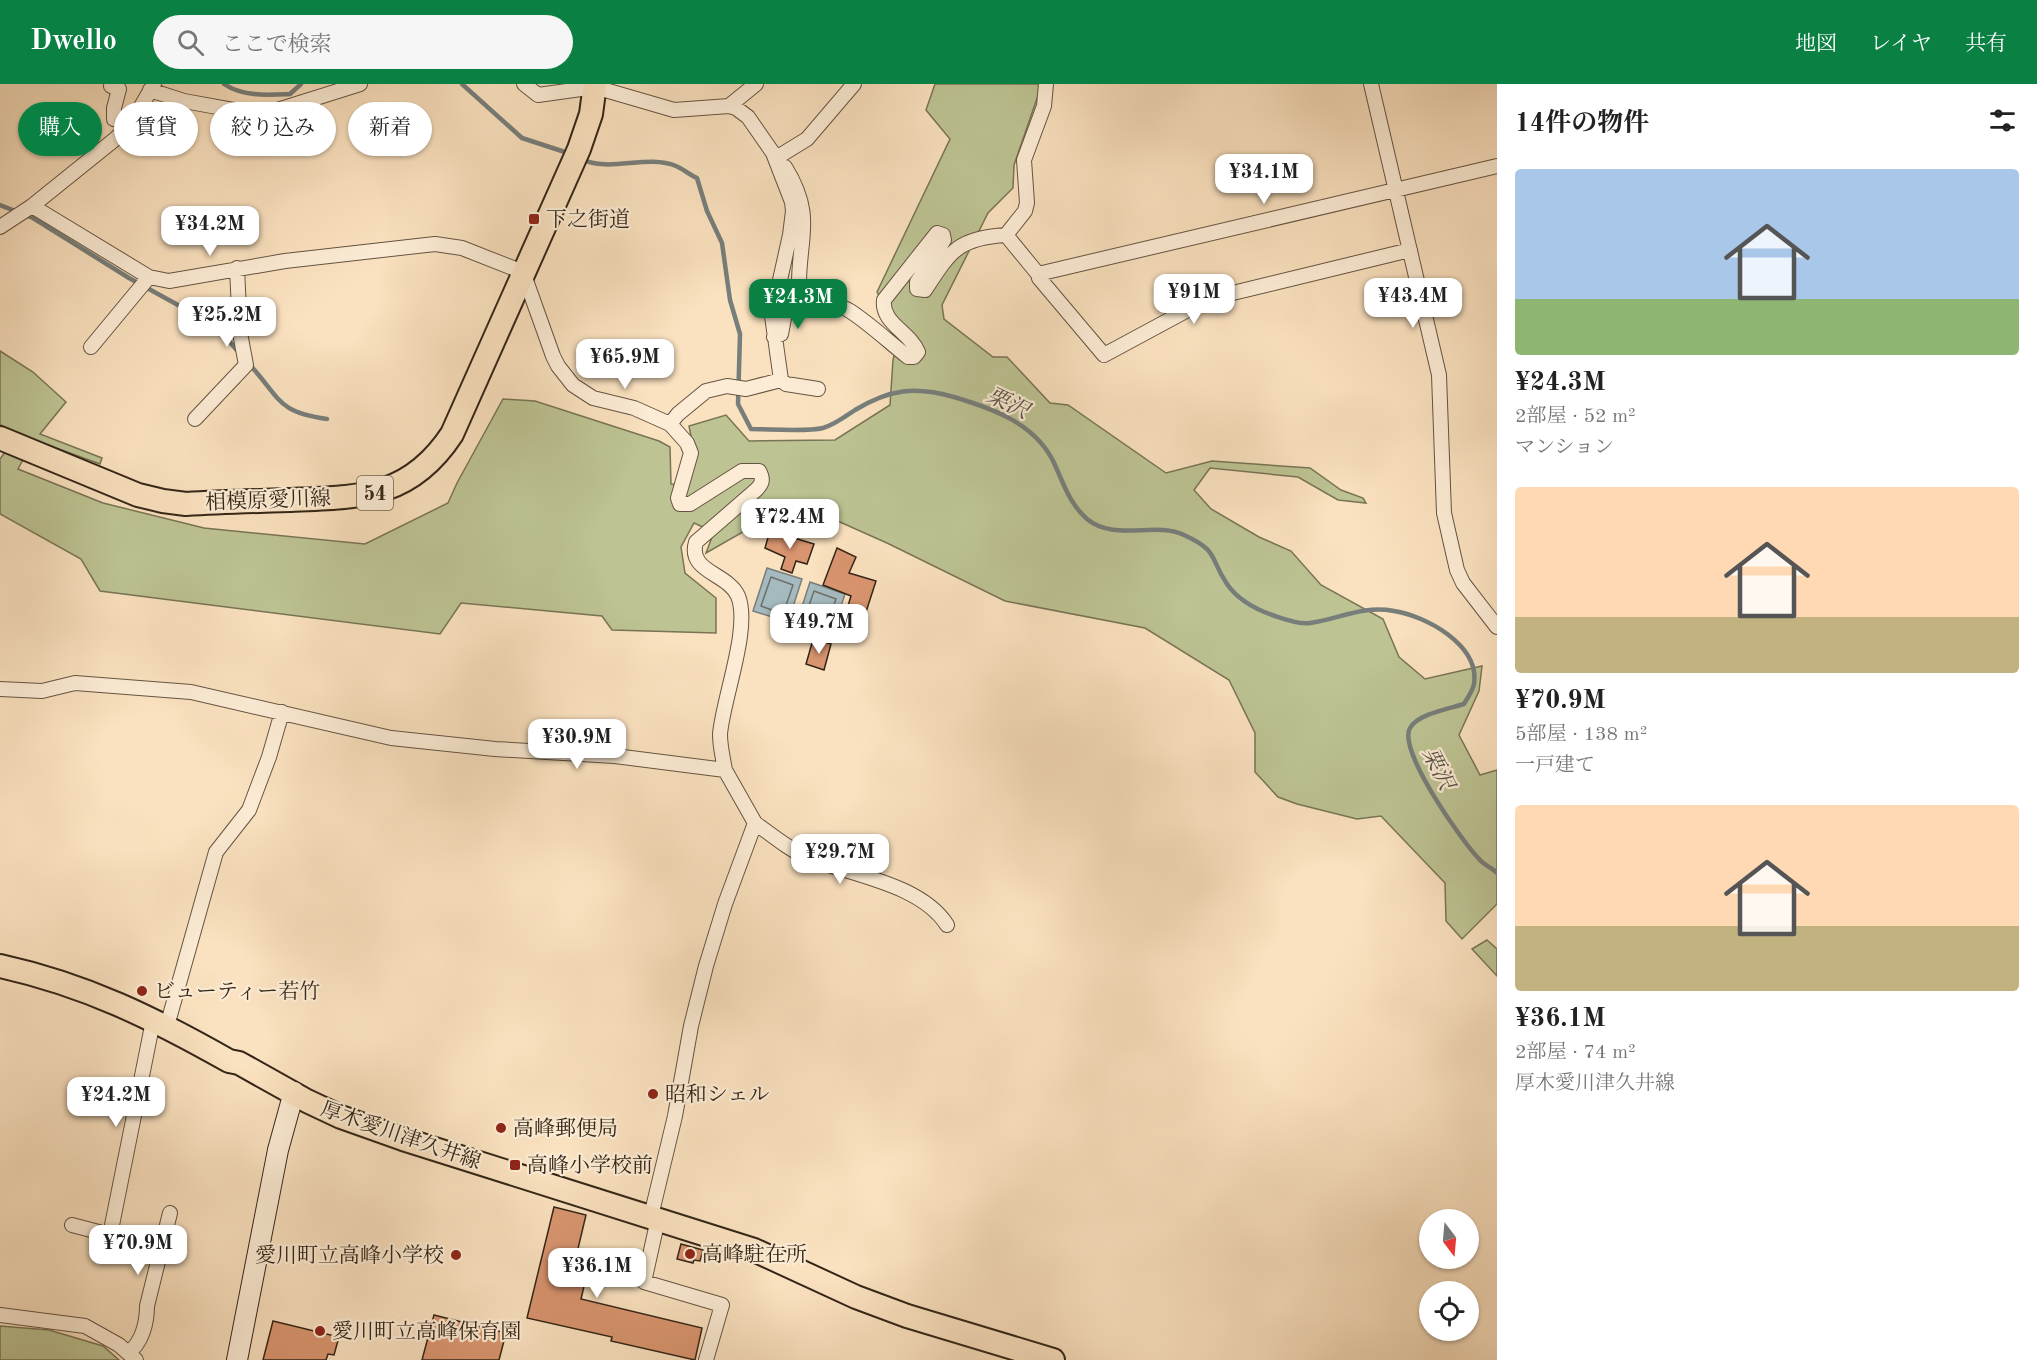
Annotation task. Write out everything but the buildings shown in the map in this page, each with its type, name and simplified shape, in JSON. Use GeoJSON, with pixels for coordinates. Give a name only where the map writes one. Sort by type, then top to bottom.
{"type":"FeatureCollection","features":[{"type":"Feature","properties":{"kind":"main road","name":"相模原愛川線"},"geometry":{"type":"LineString","coordinates":[[0,438],[138,495],[186,504],[358,497],[398,483],[427,465],[452,434],[579,149],[591,114],[595,85]]}},
{"type":"Feature","properties":{"kind":"main road","name":"厚木愛川津久井線"},"geometry":{"type":"LineString","coordinates":[[0,966],[72,985],[160,1024],[341,1117],[403,1139],[754,1250],[856,1297],[907,1316],[1053,1360]]}},
{"type":"Feature","properties":{"kind":"street"},"geometry":{"type":"LineString","coordinates":[[143,102],[152,87],[184,101],[256,114],[268,113],[360,84]]}},
{"type":"Feature","properties":{"kind":"street"},"geometry":{"type":"LineString","coordinates":[[524,84],[538,95],[595,85],[674,110],[729,106],[748,117],[778,162],[793,211],[772,316],[781,380],[786,384],[818,389]]}},
{"type":"Feature","properties":{"kind":"street"},"geometry":{"type":"LineString","coordinates":[[729,106],[756,84]]}},
{"type":"Feature","properties":{"kind":"street"},"geometry":{"type":"LineString","coordinates":[[778,162],[807,139],[854,84]]}},
{"type":"Feature","properties":{"kind":"street"},"geometry":{"type":"LineString","coordinates":[[799,288],[805,294],[834,302],[851,311],[908,357],[914,357],[918,352],[915,343],[885,315],[884,300],[937,233],[943,235],[944,240],[917,282],[917,289],[921,291],[926,290],[945,259],[959,245],[1006,235],[1025,211],[1027,203],[1024,160],[1044,106],[1046,84]]}},
{"type":"Feature","properties":{"kind":"street"},"geometry":{"type":"LineString","coordinates":[[1371,84],[1439,375],[1444,513],[1463,583],[1497,627]]}},
{"type":"Feature","properties":{"kind":"street"},"geometry":{"type":"LineString","coordinates":[[111,86],[119,89],[116,102]]}},
{"type":"Feature","properties":{"kind":"street"},"geometry":{"type":"LineString","coordinates":[[0,227],[32,206],[114,140]]}},
{"type":"Feature","properties":{"kind":"street"},"geometry":{"type":"LineString","coordinates":[[778,162],[792,177],[805,220],[799,288]]}},
{"type":"Feature","properties":{"kind":"street"},"geometry":{"type":"LineString","coordinates":[[1038,274],[1497,166]]}},
{"type":"Feature","properties":{"kind":"street"},"geometry":{"type":"LineString","coordinates":[[32,206],[149,277],[169,281],[237,268],[435,244],[462,248],[523,272],[553,356],[573,385],[593,398],[634,408],[670,424],[687,443],[692,453],[678,498],[680,504],[690,504],[742,471],[759,471],[763,478],[762,484],[756,490],[696,542],[694,551],[695,557],[702,566],[734,588],[741,609],[735,656],[720,731],[720,747],[725,771],[755,823],[808,857],[911,894],[927,904],[947,925]]}},
{"type":"Feature","properties":{"kind":"street"},"geometry":{"type":"LineString","coordinates":[[1006,235],[1104,355],[1208,299],[1410,250]]}},
{"type":"Feature","properties":{"kind":"street"},"geometry":{"type":"LineString","coordinates":[[195,419],[246,365],[240,333],[237,268]]}},
{"type":"Feature","properties":{"kind":"street"},"geometry":{"type":"LineString","coordinates":[[91,347],[149,277]]}},
{"type":"Feature","properties":{"kind":"street"},"geometry":{"type":"LineString","coordinates":[[774,337],[782,334],[785,313],[794,291],[799,288]]}},
{"type":"Feature","properties":{"kind":"street"},"geometry":{"type":"LineString","coordinates":[[670,424],[678,414],[706,391],[727,386],[746,389],[781,380]]}},
{"type":"Feature","properties":{"kind":"street"},"geometry":{"type":"LineString","coordinates":[[0,688],[32,692],[75,683],[97,683],[191,692],[391,738],[495,749],[615,756],[725,771]]}},
{"type":"Feature","properties":{"kind":"street"},"geometry":{"type":"LineString","coordinates":[[72,1225],[110,1235],[120,1151],[216,852],[249,810],[269,757],[282,712]]}},
{"type":"Feature","properties":{"kind":"street"},"geometry":{"type":"LineString","coordinates":[[706,1360],[722,1305],[644,1281],[691,1026],[725,904],[755,823]]}},
{"type":"Feature","properties":{"kind":"street"},"geometry":{"type":"LineString","coordinates":[[237,1360],[278,1150],[294,1092]]}},
{"type":"Feature","properties":{"kind":"street"},"geometry":{"type":"LineString","coordinates":[[0,1315],[85,1326],[119,1346],[132,1357],[147,1318],[147,1306],[170,1213]]}},
{"type":"Feature","properties":{"kind":"green space"},"geometry":{"type":"Polygon","coordinates":[[[935,84],[1042,84],[1014,165],[1013,188],[988,213],[942,305],[944,319],[993,357],[1007,357],[1050,403],[1068,405],[1166,473],[1212,461],[1310,468],[1341,490],[1363,498],[1366,503],[1338,500],[1298,477],[1210,468],[1194,490],[1211,509],[1259,537],[1291,551],[1321,585],[1383,619],[1399,657],[1425,679],[1482,666],[1479,691],[1459,735],[1480,775],[1497,770],[1497,904],[1462,939],[1446,921],[1445,883],[1381,816],[1357,819],[1297,804],[1278,797],[1255,772],[1255,733],[1229,680],[1145,628],[1005,601],[887,543],[795,502],[706,553],[714,532],[694,523],[681,547],[685,573],[716,598],[716,633],[612,630],[602,616],[461,603],[440,634],[100,591],[81,559],[0,514],[0,459],[16,437],[0,424],[0,351],[33,372],[66,402],[40,434],[102,458],[100,464],[34,440],[18,469],[103,503],[204,528],[365,544],[448,503],[503,399],[535,401],[659,441],[670,447],[671,484],[688,485],[693,447],[689,426],[726,415],[749,441],[835,440],[890,405],[893,360],[899,334],[877,292],[950,139],[926,110],[935,84]]]}},
{"type":"Feature","properties":{"kind":"green space"},"geometry":{"type":"Polygon","coordinates":[[[1487,940],[1497,949],[1497,976],[1472,949],[1487,940]]]}},
{"type":"Feature","properties":{"kind":"green space"},"geometry":{"type":"Polygon","coordinates":[[[0,1326],[49,1330],[103,1346],[119,1360],[0,1360],[0,1326]]]}},
{"type":"Feature","properties":{"kind":"water"},"geometry":{"type":"Polygon","coordinates":[[[767,568],[802,579],[788,622],[753,611],[767,568]]]}},
{"type":"Feature","properties":{"kind":"water"},"geometry":{"type":"Polygon","coordinates":[[[810,582],[845,594],[831,636],[796,625],[810,582]]]}},
{"type":"Feature","properties":{"kind":"waterway","name":"栗沢"},"geometry":{"type":"LineString","coordinates":[[224,84],[239,91],[264,95],[290,94],[301,84]]}},
{"type":"Feature","properties":{"kind":"waterway","name":"栗沢"},"geometry":{"type":"LineString","coordinates":[[462,84],[522,138],[571,154]]}},
{"type":"Feature","properties":{"kind":"waterway","name":"栗沢"},"geometry":{"type":"LineString","coordinates":[[581,159],[604,164],[664,163],[676,166],[697,178],[707,211],[722,243],[730,300],[740,334],[738,404],[751,429],[823,428],[836,423],[868,403],[903,392],[927,391],[954,397],[1013,420],[1037,439],[1055,465],[1072,501],[1087,519],[1098,526],[1110,529],[1161,530],[1184,535],[1208,550],[1231,590],[1242,600],[1261,611],[1306,623],[1361,611],[1394,611],[1421,619],[1448,635],[1469,657],[1474,670],[1474,684],[1464,704],[1434,713],[1414,723],[1410,728],[1409,739],[1413,756],[1434,797],[1473,852],[1497,873]]}},
{"type":"Feature","properties":{"kind":"waterway"},"geometry":{"type":"LineString","coordinates":[[0,205],[33,218],[129,278],[187,310],[224,335],[240,354]]}},
{"type":"Feature","properties":{"kind":"waterway"},"geometry":{"type":"LineString","coordinates":[[250,365],[281,402],[289,408],[327,419]]}},
{"type":"Feature","properties":{"kind":"place","name":"下之街道"},"geometry":{"type":"Point","coordinates":[534,219]}},
{"type":"Feature","properties":{"kind":"place","name":"ビューティー若竹"},"geometry":{"type":"Point","coordinates":[142,991]}},
{"type":"Feature","properties":{"kind":"place","name":"昭和シェル"},"geometry":{"type":"Point","coordinates":[653,1094]}},
{"type":"Feature","properties":{"kind":"place","name":"高峰郵便局"},"geometry":{"type":"Point","coordinates":[501,1128]}},
{"type":"Feature","properties":{"kind":"place","name":"高峰小学校前"},"geometry":{"type":"Point","coordinates":[515,1165]}},
{"type":"Feature","properties":{"kind":"place","name":"高峰駐在所"},"geometry":{"type":"Point","coordinates":[690,1254]}},
{"type":"Feature","properties":{"kind":"place","name":"愛川町立高峰小学校"},"geometry":{"type":"Point","coordinates":[456,1255]}},
{"type":"Feature","properties":{"kind":"place","name":"愛川町立高峰保育園"},"geometry":{"type":"Point","coordinates":[320,1331]}}]}
